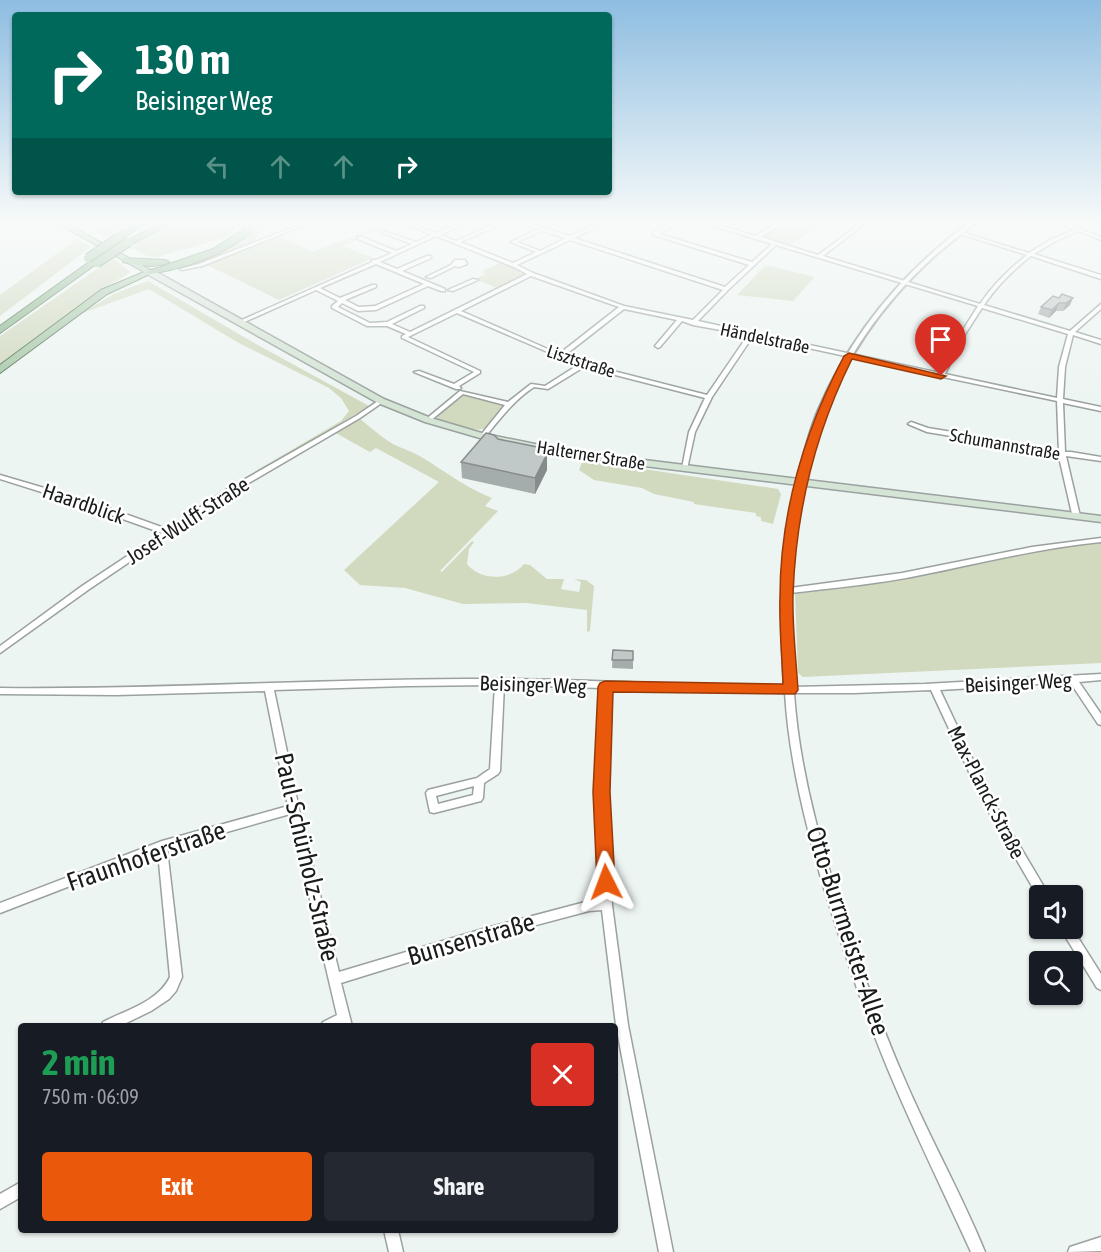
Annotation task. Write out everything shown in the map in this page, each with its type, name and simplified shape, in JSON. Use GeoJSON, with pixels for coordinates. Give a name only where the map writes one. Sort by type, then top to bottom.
{"type":"FeatureCollection","features":[{"type":"Feature","properties":{"kind":"highway"},"geometry":{"type":"LineString","coordinates":[[0,320],[63,280]]}},
{"type":"Feature","properties":{"kind":"highway"},"geometry":{"type":"LineString","coordinates":[[0,330],[68,280]]}},
{"type":"Feature","properties":{"kind":"main road"},"geometry":{"type":"LineString","coordinates":[[0,370],[104,292],[131,280]]}},
{"type":"Feature","properties":{"kind":"main road","name":"Halterner Straße"},"geometry":{"type":"LineString","coordinates":[[165,280],[381,402],[428,420],[483,436],[554,450],[685,468],[1101,519]]}},
{"type":"Feature","properties":{"kind":"street"},"geometry":{"type":"LineString","coordinates":[[238,323],[332,280]]}},
{"type":"Feature","properties":{"kind":"street"},"geometry":{"type":"LineString","coordinates":[[419,280],[443,290],[447,288],[451,290],[474,280]]}},
{"type":"Feature","properties":{"kind":"street"},"geometry":{"type":"LineString","coordinates":[[407,336],[518,280]]}},
{"type":"Feature","properties":{"kind":"street","name":"Händelstraße"},"geometry":{"type":"LineString","coordinates":[[549,280],[623,307],[1101,409]]}},
{"type":"Feature","properties":{"kind":"street"},"geometry":{"type":"LineString","coordinates":[[700,280],[726,289]]}},
{"type":"Feature","properties":{"kind":"street"},"geometry":{"type":"LineString","coordinates":[[693,323],[735,280]]}},
{"type":"Feature","properties":{"kind":"street"},"geometry":{"type":"LineString","coordinates":[[800,483],[823,410],[849,356],[867,327],[904,280]]}},
{"type":"Feature","properties":{"kind":"street"},"geometry":{"type":"LineString","coordinates":[[905,280],[1101,342]]}},
{"type":"Feature","properties":{"kind":"street"},"geometry":{"type":"LineString","coordinates":[[941,376],[959,340],[981,305],[1002,280]]}},
{"type":"Feature","properties":{"kind":"street"},"geometry":{"type":"LineString","coordinates":[[347,314],[358,309],[376,308],[427,284]]}},
{"type":"Feature","properties":{"kind":"street"},"geometry":{"type":"LineString","coordinates":[[374,286],[333,306],[369,325],[388,324],[422,307]]}},
{"type":"Feature","properties":{"kind":"street"},"geometry":{"type":"LineString","coordinates":[[315,288],[358,309]]}},
{"type":"Feature","properties":{"kind":"street"},"geometry":{"type":"LineString","coordinates":[[560,356],[623,307]]}},
{"type":"Feature","properties":{"kind":"street"},"geometry":{"type":"LineString","coordinates":[[1076,516],[1062,455],[1060,400],[1062,367],[1071,333],[1100,309]]}},
{"type":"Feature","properties":{"kind":"street","name":"Lisztstraße"},"geometry":{"type":"LineString","coordinates":[[458,311],[560,356],[709,398]]}},
{"type":"Feature","properties":{"kind":"street"},"geometry":{"type":"LineString","coordinates":[[658,346],[680,320]]}},
{"type":"Feature","properties":{"kind":"street"},"geometry":{"type":"LineString","coordinates":[[388,324],[416,342],[478,372],[455,386]]}},
{"type":"Feature","properties":{"kind":"street"},"geometry":{"type":"LineString","coordinates":[[416,342],[417,331]]}},
{"type":"Feature","properties":{"kind":"street"},"geometry":{"type":"LineString","coordinates":[[685,468],[692,432],[709,398],[751,335]]}},
{"type":"Feature","properties":{"kind":"street"},"geometry":{"type":"LineString","coordinates":[[483,436],[508,404],[533,385],[546,388],[584,364]]}},
{"type":"Feature","properties":{"kind":"street"},"geometry":{"type":"LineString","coordinates":[[417,372],[455,386],[462,392],[508,404]]}},
{"type":"Feature","properties":{"kind":"street"},"geometry":{"type":"LineString","coordinates":[[428,420],[462,392]]}},
{"type":"Feature","properties":{"kind":"street","name":"Josef-Wulff-Straße"},"geometry":{"type":"LineString","coordinates":[[0,650],[167,532],[228,492],[381,402]]}},
{"type":"Feature","properties":{"kind":"street","name":"Schumannstraße"},"geometry":{"type":"LineString","coordinates":[[911,424],[927,430],[994,441],[1016,449],[1101,459]]}},
{"type":"Feature","properties":{"kind":"street","name":"Haardblick"},"geometry":{"type":"LineString","coordinates":[[0,477],[89,504],[167,532]]}},
{"type":"Feature","properties":{"kind":"street","name":"Otto-Burrmeister-Allee"},"geometry":{"type":"LineString","coordinates":[[800,483],[791,533],[786,591],[790,690],[797,752],[806,802],[855,964],[890,1059],[978,1252]]}},
{"type":"Feature","properties":{"kind":"street"},"geometry":{"type":"LineString","coordinates":[[786,591],[869,581],[1064,542],[1101,540]]}},
{"type":"Feature","properties":{"kind":"street","name":"Beisinger Weg"},"geometry":{"type":"LineString","coordinates":[[0,691],[176,692],[500,682],[605,687],[790,690],[934,687],[1101,677]]}},
{"type":"Feature","properties":{"kind":"street"},"geometry":{"type":"LineString","coordinates":[[1072,678],[1101,721]]}},
{"type":"Feature","properties":{"kind":"street"},"geometry":{"type":"LineString","coordinates":[[479,781],[478,798],[434,809],[431,793],[479,781],[495,771],[500,682]]}},
{"type":"Feature","properties":{"kind":"street"},"geometry":{"type":"LineString","coordinates":[[605,687],[602,792],[607,905],[622,1025],[666,1252]]}},
{"type":"Feature","properties":{"kind":"street","name":"Max-Planck-Straße"},"geometry":{"type":"LineString","coordinates":[[934,687],[986,799],[1037,885]]}},
{"type":"Feature","properties":{"kind":"street","name":"Paul-Schürholz-Straße"},"geometry":{"type":"LineString","coordinates":[[269,688],[294,809],[345,1022]]}},
{"type":"Feature","properties":{"kind":"street","name":"Fraunhoferstraße"},"geometry":{"type":"LineString","coordinates":[[0,908],[162,846],[294,809]]}},
{"type":"Feature","properties":{"kind":"street"},"geometry":{"type":"LineString","coordinates":[[113,1023],[162,998],[170,991],[176,977],[162,846]]}},
{"type":"Feature","properties":{"kind":"street","name":"Bunsenstraße"},"geometry":{"type":"LineString","coordinates":[[336,979],[483,934],[589,906],[607,905]]}},
{"type":"Feature","properties":{"kind":"street"},"geometry":{"type":"LineString","coordinates":[[1072,939],[1101,984]]}},
{"type":"Feature","properties":{"kind":"street"},"geometry":{"type":"LineString","coordinates":[[0,1202],[18,1191]]}},
{"type":"Feature","properties":{"kind":"street"},"geometry":{"type":"LineString","coordinates":[[392,1233],[396,1252]]}},
{"type":"Feature","properties":{"kind":"street"},"geometry":{"type":"LineString","coordinates":[[1075,1252],[1101,1244]]}},
{"type":"Feature","properties":{"kind":"green space"},"geometry":{"type":"Polygon","coordinates":[[[20,280],[47,280],[0,316],[0,295],[20,280]]]}},
{"type":"Feature","properties":{"kind":"green space"},"geometry":{"type":"Polygon","coordinates":[[[81,280],[117,280],[0,365],[0,336],[81,280]]]}},
{"type":"Feature","properties":{"kind":"green space"},"geometry":{"type":"Polygon","coordinates":[[[239,280],[323,280],[279,300],[239,280]]]}},
{"type":"Feature","properties":{"kind":"green space"},"geometry":{"type":"Polygon","coordinates":[[[478,280],[512,280],[497,288],[478,280]]]}},
{"type":"Feature","properties":{"kind":"green space"},"geometry":{"type":"Polygon","coordinates":[[[751,280],[812,280],[793,301],[737,295],[751,280]]]}},
{"type":"Feature","properties":{"kind":"green space"},"geometry":{"type":"Polygon","coordinates":[[[148,281],[369,406],[169,526],[232,485],[341,421],[349,411],[341,398],[329,388],[237,342],[149,289],[80,314],[116,293],[148,281]]]}},
{"type":"Feature","properties":{"kind":"green space"},"geometry":{"type":"Polygon","coordinates":[[[463,395],[504,407],[486,428],[474,430],[462,428],[438,420],[437,414],[463,395]]]}},
{"type":"Feature","properties":{"kind":"green space"},"geometry":{"type":"Polygon","coordinates":[[[359,418],[393,444],[420,456],[466,485],[492,498],[485,506],[498,511],[440,571],[442,572],[472,541],[474,542],[469,549],[467,564],[480,574],[504,576],[518,570],[524,564],[530,565],[547,579],[564,579],[561,589],[579,592],[581,582],[574,579],[586,580],[594,586],[590,631],[587,632],[587,610],[526,603],[463,604],[405,588],[360,585],[344,570],[439,482],[376,448],[370,452],[334,432],[359,418]]]}},
{"type":"Feature","properties":{"kind":"green space"},"geometry":{"type":"Polygon","coordinates":[[[583,460],[778,489],[781,494],[773,524],[761,521],[761,517],[756,516],[756,513],[694,504],[694,502],[654,494],[642,488],[594,480],[579,470],[583,460]]]}},
{"type":"Feature","properties":{"kind":"green space"},"geometry":{"type":"Polygon","coordinates":[[[1101,541],[1101,663],[803,677],[798,673],[795,593],[876,583],[1020,552],[1101,541]]]}},
{"type":"Feature","properties":{"kind":"building"},"geometry":{"type":"Polygon","coordinates":[[[1062,294],[1073,298],[1066,303],[1059,303],[1052,310],[1041,307],[1053,296],[1059,298],[1062,294]]]}},
{"type":"Feature","properties":{"kind":"building"},"geometry":{"type":"Polygon","coordinates":[[[486,433],[498,439],[542,448],[547,454],[535,478],[461,462],[486,433]]]}},
{"type":"Feature","properties":{"kind":"building"},"geometry":{"type":"Polygon","coordinates":[[[613,650],[633,651],[633,660],[612,660],[613,650]]]}},
{"type":"Feature","properties":{"kind":"route"},"geometry":{"type":"LineString","coordinates":[[606,882],[602,792],[605,687],[790,690],[786,596],[791,533],[800,483],[823,410],[835,383],[849,356],[941,376]]}}]}
